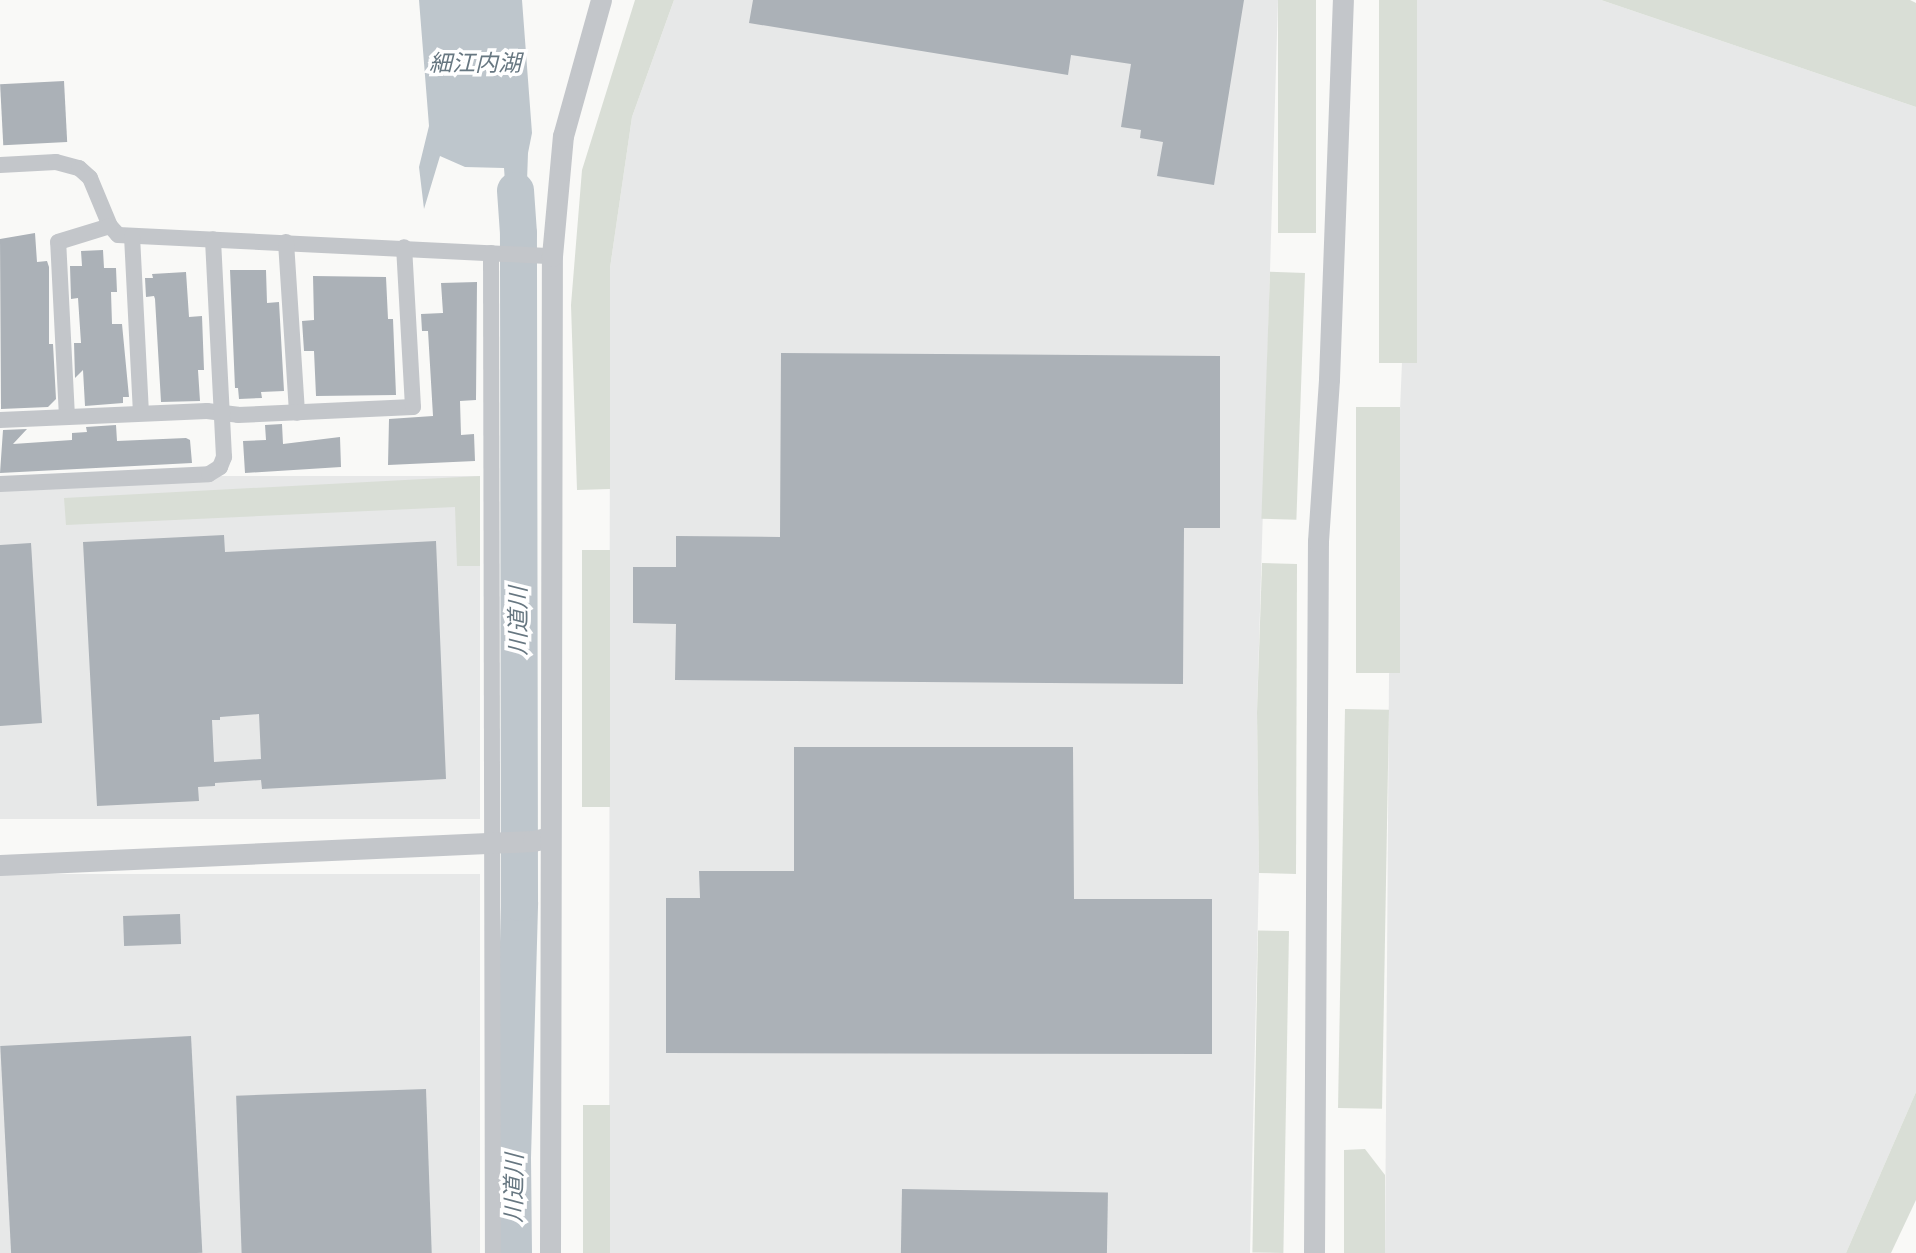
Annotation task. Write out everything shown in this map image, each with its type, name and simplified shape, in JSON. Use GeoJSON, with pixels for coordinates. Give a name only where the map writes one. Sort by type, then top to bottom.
{"type":"FeatureCollection","features":[{"type":"Feature","properties":{"kind":"street"},"geometry":{"type":"LineString","coordinates":[[550,1253],[541,839],[542,255],[563,136],[601,0]]}},
{"type":"Feature","properties":{"kind":"street"},"geometry":{"type":"LineString","coordinates":[[1314,1253],[1318,541],[1329,379],[1343,0]]}},
{"type":"Feature","properties":{"kind":"street"},"geometry":{"type":"LineString","coordinates":[[0,165],[56,162],[79,168],[90,178],[116,235],[542,255]]}},
{"type":"Feature","properties":{"kind":"street"},"geometry":{"type":"LineString","coordinates":[[67,417],[58,242],[110,226]]}},
{"type":"Feature","properties":{"kind":"street"},"geometry":{"type":"LineString","coordinates":[[132,236],[141,414]]}},
{"type":"Feature","properties":{"kind":"street"},"geometry":{"type":"LineString","coordinates":[[0,484],[209,474],[220,467],[224,457],[213,239]]}},
{"type":"Feature","properties":{"kind":"street"},"geometry":{"type":"LineString","coordinates":[[286,242],[297,413]]}},
{"type":"Feature","properties":{"kind":"street"},"geometry":{"type":"LineString","coordinates":[[0,421],[141,414],[222,412],[238,415],[413,407],[404,247]]}},
{"type":"Feature","properties":{"kind":"street"},"geometry":{"type":"LineString","coordinates":[[493,1253],[496,841],[495,253]]}},
{"type":"Feature","properties":{"kind":"street"},"geometry":{"type":"LineString","coordinates":[[0,865],[541,839]]}},
{"type":"Feature","properties":{"kind":"shaded area"},"geometry":{"type":"Polygon","coordinates":[[[635,0],[674,0],[632,117],[610,268],[610,489],[577,490],[571,305],[582,170],[635,0]]]}},
{"type":"Feature","properties":{"kind":"shaded area"},"geometry":{"type":"Polygon","coordinates":[[[674,0],[1278,0],[1257,712],[1259,873],[1250,1253],[609,1253],[610,268],[632,117],[674,0]]]}},
{"type":"Feature","properties":{"kind":"shaded area"},"geometry":{"type":"Polygon","coordinates":[[[1278,0],[1316,0],[1316,233],[1278,233],[1278,0]]]}},
{"type":"Feature","properties":{"kind":"shaded area"},"geometry":{"type":"Polygon","coordinates":[[[1379,0],[1417,0],[1417,363],[1379,363],[1379,0]]]}},
{"type":"Feature","properties":{"kind":"shaded area"},"geometry":{"type":"Polygon","coordinates":[[[1417,0],[1601,0],[1916,107],[1916,1092],[1846,1253],[1385,1253],[1389,676],[1417,0]]]}},
{"type":"Feature","properties":{"kind":"shaded area"},"geometry":{"type":"Polygon","coordinates":[[[1601,0],[1910,0],[1916,3],[1916,107],[1601,0]]]}},
{"type":"Feature","properties":{"kind":"shaded area"},"geometry":{"type":"Polygon","coordinates":[[[1270,272],[1305,273],[1296,520],[1261,519],[1270,272]]]}},
{"type":"Feature","properties":{"kind":"shaded area"},"geometry":{"type":"Polygon","coordinates":[[[1356,407],[1400,407],[1400,673],[1356,673],[1356,407]]]}},
{"type":"Feature","properties":{"kind":"shaded area"},"geometry":{"type":"Polygon","coordinates":[[[0,476],[480,476],[480,819],[0,819],[0,476]]]}},
{"type":"Feature","properties":{"kind":"shaded area"},"geometry":{"type":"Polygon","coordinates":[[[480,476],[480,566],[457,566],[455,507],[66,525],[64,498],[480,476]]]}},
{"type":"Feature","properties":{"kind":"shaded area"},"geometry":{"type":"Polygon","coordinates":[[[582,550],[610,550],[610,807],[582,807],[582,550]]]}},
{"type":"Feature","properties":{"kind":"shaded area"},"geometry":{"type":"Polygon","coordinates":[[[1262,563],[1297,564],[1296,874],[1259,873],[1257,712],[1262,563]]]}},
{"type":"Feature","properties":{"kind":"shaded area"},"geometry":{"type":"Polygon","coordinates":[[[1345,709],[1389,710],[1382,1109],[1338,1108],[1345,709]]]}},
{"type":"Feature","properties":{"kind":"shaded area"},"geometry":{"type":"Polygon","coordinates":[[[0,874],[480,874],[480,1253],[0,1253],[0,874]]]}},
{"type":"Feature","properties":{"kind":"shaded area"},"geometry":{"type":"Polygon","coordinates":[[[1258,930],[1289,931],[1283,1253],[1252,1252],[1258,930]]]}},
{"type":"Feature","properties":{"kind":"shaded area"},"geometry":{"type":"Polygon","coordinates":[[[1916,1092],[1916,1200],[1891,1253],[1846,1253],[1916,1092]]]}},
{"type":"Feature","properties":{"kind":"shaded area"},"geometry":{"type":"Polygon","coordinates":[[[583,1105],[610,1105],[610,1253],[583,1253],[583,1105]]]}},
{"type":"Feature","properties":{"kind":"shaded area"},"geometry":{"type":"Polygon","coordinates":[[[1365,1149],[1385,1175],[1385,1253],[1344,1253],[1344,1150],[1365,1149]]]}},
{"type":"Feature","properties":{"kind":"water","name":"細江内湖"},"geometry":{"type":"Polygon","coordinates":[[[419,0],[522,0],[532,133],[528,153],[525,238],[509,239],[504,168],[465,167],[440,156],[424,209],[419,167],[429,126],[419,0]]]}},
{"type":"Feature","properties":{"kind":"building"},"geometry":{"type":"Polygon","coordinates":[[[753,0],[1244,0],[1214,185],[1157,176],[1163,142],[1140,138],[1141,130],[1121,127],[1131,64],[1071,55],[1068,75],[749,23],[753,0]]]}},
{"type":"Feature","properties":{"kind":"building"},"geometry":{"type":"Polygon","coordinates":[[[64,81],[67,142],[3,145],[0,84],[64,81]]]}},
{"type":"Feature","properties":{"kind":"building"},"geometry":{"type":"Polygon","coordinates":[[[35,233],[37,262],[47,261],[49,267],[49,344],[53,344],[56,399],[48,407],[1,409],[0,239],[35,233]]]}},
{"type":"Feature","properties":{"kind":"building"},"geometry":{"type":"Polygon","coordinates":[[[103,250],[104,268],[116,268],[117,292],[111,292],[112,324],[122,324],[129,397],[123,397],[123,403],[85,406],[83,370],[75,378],[74,343],[81,343],[78,298],[71,299],[70,266],[82,266],[81,251],[103,250]]]}},
{"type":"Feature","properties":{"kind":"building"},"geometry":{"type":"Polygon","coordinates":[[[230,270],[266,270],[267,303],[279,302],[284,391],[261,392],[262,398],[239,399],[238,388],[235,388],[230,270]]]}},
{"type":"Feature","properties":{"kind":"building"},"geometry":{"type":"Polygon","coordinates":[[[186,272],[189,317],[202,316],[204,370],[198,370],[200,401],[161,402],[155,299],[154,296],[146,297],[145,278],[153,278],[152,274],[186,272]]]}},
{"type":"Feature","properties":{"kind":"building"},"geometry":{"type":"Polygon","coordinates":[[[313,276],[386,277],[388,319],[393,319],[396,395],[316,396],[314,351],[304,351],[302,321],[314,320],[313,276]]]}},
{"type":"Feature","properties":{"kind":"building"},"geometry":{"type":"Polygon","coordinates":[[[477,282],[476,400],[460,401],[461,435],[474,434],[475,461],[388,465],[389,419],[433,416],[428,331],[422,331],[421,314],[443,313],[441,283],[477,282]]]}},
{"type":"Feature","properties":{"kind":"building"},"geometry":{"type":"Polygon","coordinates":[[[781,353],[1220,356],[1220,528],[1184,528],[1183,684],[675,680],[676,624],[633,623],[633,567],[676,567],[676,536],[780,537],[781,353]]]}},
{"type":"Feature","properties":{"kind":"building"},"geometry":{"type":"Polygon","coordinates":[[[282,424],[283,444],[340,437],[341,467],[245,473],[243,441],[266,440],[265,425],[282,424]]]}},
{"type":"Feature","properties":{"kind":"building"},"geometry":{"type":"Polygon","coordinates":[[[116,425],[117,441],[190,440],[192,463],[0,473],[3,430],[27,429],[13,444],[72,440],[72,433],[87,432],[86,427],[116,425]]]}},
{"type":"Feature","properties":{"kind":"building"},"geometry":{"type":"Polygon","coordinates":[[[224,535],[225,552],[436,541],[446,779],[262,789],[261,780],[215,783],[215,786],[198,787],[199,801],[97,806],[83,542],[224,535]],[[259,714],[212,720],[214,762],[261,759],[259,714]]]}},
{"type":"Feature","properties":{"kind":"building"},"geometry":{"type":"Polygon","coordinates":[[[31,543],[42,723],[0,726],[0,545],[31,543]]]}},
{"type":"Feature","properties":{"kind":"building"},"geometry":{"type":"Polygon","coordinates":[[[794,747],[1073,747],[1074,899],[1212,899],[1212,1054],[666,1053],[666,898],[700,898],[699,871],[794,871],[794,747]]]}},
{"type":"Feature","properties":{"kind":"building"},"geometry":{"type":"Polygon","coordinates":[[[180,914],[181,944],[124,946],[123,916],[180,914]]]}},
{"type":"Feature","properties":{"kind":"building"},"geometry":{"type":"Polygon","coordinates":[[[191,1036],[202,1253],[11,1253],[0,1046],[191,1036]]]}},
{"type":"Feature","properties":{"kind":"building"},"geometry":{"type":"Polygon","coordinates":[[[426,1089],[432,1253],[242,1253],[236,1096],[426,1089]]]}},
{"type":"Feature","properties":{"kind":"building"},"geometry":{"type":"Polygon","coordinates":[[[902,1189],[1108,1193],[1107,1253],[901,1253],[902,1189]]]}},
{"type":"Feature","properties":{"kind":"waterway","name":"川道川"},"geometry":{"type":"LineString","coordinates":[[513,1253],[512,1157],[519,902],[518,233],[515,190]]}}]}
